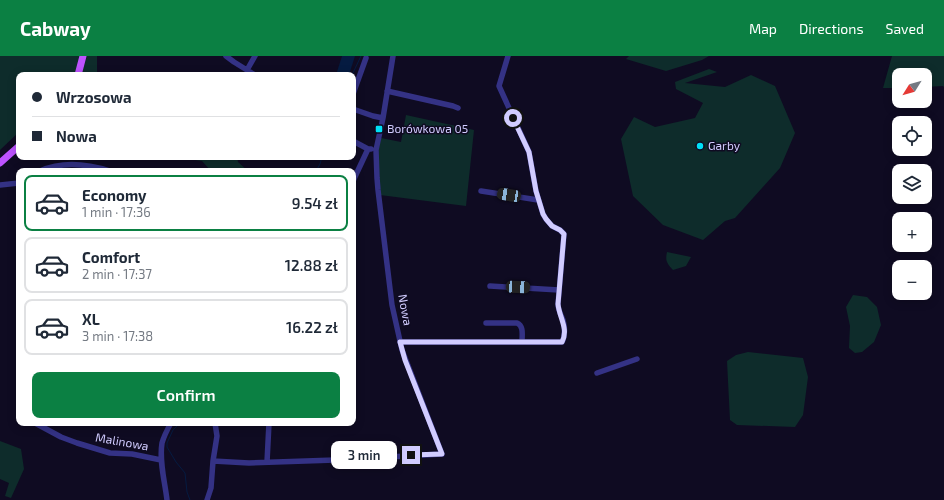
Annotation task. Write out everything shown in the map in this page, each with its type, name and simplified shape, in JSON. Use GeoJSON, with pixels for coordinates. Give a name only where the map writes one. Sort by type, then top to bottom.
{"type":"FeatureCollection","features":[{"type":"Feature","properties":{"kind":"main road"},"geometry":{"type":"LineString","coordinates":[[79,72],[83,56]]}},
{"type":"Feature","properties":{"kind":"main road"},"geometry":{"type":"LineString","coordinates":[[0,163],[16,149]]}},
{"type":"Feature","properties":{"kind":"street"},"geometry":{"type":"LineString","coordinates":[[226,56],[250,72]]}},
{"type":"Feature","properties":{"kind":"street"},"geometry":{"type":"LineString","coordinates":[[247,70],[255,56]]}},
{"type":"Feature","properties":{"kind":"street","name":"Nowa"},"geometry":{"type":"LineString","coordinates":[[213,460],[249,463],[442,454],[405,360],[392,305],[378,190],[376,150],[384,118],[393,56]]}},
{"type":"Feature","properties":{"kind":"street"},"geometry":{"type":"LineString","coordinates":[[400,342],[562,342],[563,340],[564,327],[558,309],[564,234],[552,226],[546,219],[538,200],[529,152],[499,86],[508,56]]}},
{"type":"Feature","properties":{"kind":"street"},"geometry":{"type":"LineString","coordinates":[[356,86],[366,58]]}},
{"type":"Feature","properties":{"kind":"street"},"geometry":{"type":"LineString","coordinates":[[387,91],[458,108]]}},
{"type":"Feature","properties":{"kind":"street"},"geometry":{"type":"LineString","coordinates":[[356,110],[384,118]]}},
{"type":"Feature","properties":{"kind":"street"},"geometry":{"type":"LineString","coordinates":[[356,142],[376,150]]}},
{"type":"Feature","properties":{"kind":"street"},"geometry":{"type":"LineString","coordinates":[[356,174],[368,148]]}},
{"type":"Feature","properties":{"kind":"street"},"geometry":{"type":"LineString","coordinates":[[49,168],[67,165],[97,168]]}},
{"type":"Feature","properties":{"kind":"street"},"geometry":{"type":"LineString","coordinates":[[0,185],[16,183]]}},
{"type":"Feature","properties":{"kind":"street"},"geometry":{"type":"LineString","coordinates":[[481,191],[538,200]]}},
{"type":"Feature","properties":{"kind":"street"},"geometry":{"type":"LineString","coordinates":[[490,286],[559,290]]}},
{"type":"Feature","properties":{"kind":"street"},"geometry":{"type":"LineString","coordinates":[[486,324],[520,324],[522,327],[522,342]]}},
{"type":"Feature","properties":{"kind":"street"},"geometry":{"type":"LineString","coordinates":[[597,373],[637,359]]}},
{"type":"Feature","properties":{"kind":"street","name":"Malinowa"},"geometry":{"type":"LineString","coordinates":[[41,426],[61,437],[110,453],[132,454],[162,460]]}},
{"type":"Feature","properties":{"kind":"street"},"geometry":{"type":"LineString","coordinates":[[167,500],[162,460],[162,442],[170,426]]}},
{"type":"Feature","properties":{"kind":"street"},"geometry":{"type":"LineString","coordinates":[[207,500],[211,488],[213,460],[217,436],[215,426]]}},
{"type":"Feature","properties":{"kind":"street"},"geometry":{"type":"LineString","coordinates":[[267,462],[270,426]]}},
{"type":"Feature","properties":{"kind":"green space"},"geometry":{"type":"Polygon","coordinates":[[[0,56],[81,56],[77,72],[16,72],[16,135],[0,150],[0,56]]]}},
{"type":"Feature","properties":{"kind":"green space"},"geometry":{"type":"Polygon","coordinates":[[[87,56],[97,56],[97,72],[82,72],[87,56]]]}},
{"type":"Feature","properties":{"kind":"green space"},"geometry":{"type":"Polygon","coordinates":[[[629,56],[709,56],[702,60],[666,71],[626,59],[629,56]]]}},
{"type":"Feature","properties":{"kind":"green space"},"geometry":{"type":"Polygon","coordinates":[[[892,56],[944,56],[944,87],[932,87],[932,68],[892,68],[892,88],[883,88],[892,56]]]}},
{"type":"Feature","properties":{"kind":"green space"},"geometry":{"type":"Polygon","coordinates":[[[709,69],[717,72],[685,83],[725,87],[751,75],[775,86],[795,133],[780,168],[735,218],[725,221],[703,240],[663,225],[633,196],[621,139],[634,117],[655,127],[695,118],[703,103],[676,89],[675,82],[709,69]]]}},
{"type":"Feature","properties":{"kind":"green space"},"geometry":{"type":"Polygon","coordinates":[[[406,115],[474,130],[466,206],[380,195],[378,151],[381,138],[401,142],[406,115]]]}},
{"type":"Feature","properties":{"kind":"green space"},"geometry":{"type":"Polygon","coordinates":[[[195,160],[238,160],[245,168],[208,168],[202,161],[195,160]]]}},
{"type":"Feature","properties":{"kind":"green space"},"geometry":{"type":"Polygon","coordinates":[[[667,252],[691,257],[686,266],[673,270],[667,262],[667,252]]]}},
{"type":"Feature","properties":{"kind":"green space"},"geometry":{"type":"Polygon","coordinates":[[[853,295],[867,297],[877,307],[881,325],[874,342],[862,352],[855,353],[849,348],[850,326],[846,307],[853,295]]]}},
{"type":"Feature","properties":{"kind":"green space"},"geometry":{"type":"Polygon","coordinates":[[[748,352],[803,358],[808,377],[803,415],[795,427],[737,425],[730,420],[727,361],[736,355],[748,352]]]}},
{"type":"Feature","properties":{"kind":"green space"},"geometry":{"type":"Polygon","coordinates":[[[0,441],[21,449],[24,469],[11,498],[5,496],[9,483],[0,479],[0,441]]]}},
{"type":"Feature","properties":{"kind":"water"},"geometry":{"type":"Polygon","coordinates":[[[342,56],[355,56],[350,72],[337,72],[342,56]]]}},
{"type":"Feature","properties":{"kind":"waterway"},"geometry":{"type":"LineString","coordinates":[[353,72],[361,56]]}},
{"type":"Feature","properties":{"kind":"waterway"},"geometry":{"type":"LineString","coordinates":[[318,168],[321,160]]}},
{"type":"Feature","properties":{"kind":"waterway"},"geometry":{"type":"LineString","coordinates":[[177,426],[173,430],[167,443],[167,447],[185,473],[187,492],[190,500]]}},
{"type":"Feature","properties":{"kind":"place","name":"Borówkowa 05"},"geometry":{"type":"Point","coordinates":[379,129]}},
{"type":"Feature","properties":{"kind":"place","name":"Garby"},"geometry":{"type":"Point","coordinates":[700,146]}},
{"type":"Feature","properties":{"kind":"route"},"geometry":{"type":"LineString","coordinates":[[411,455],[442,454],[405,360],[400,342],[562,342],[564,338],[563,321],[558,309],[558,304],[564,234],[552,226],[543,214],[536,191],[529,152],[513,118]]}}]}
